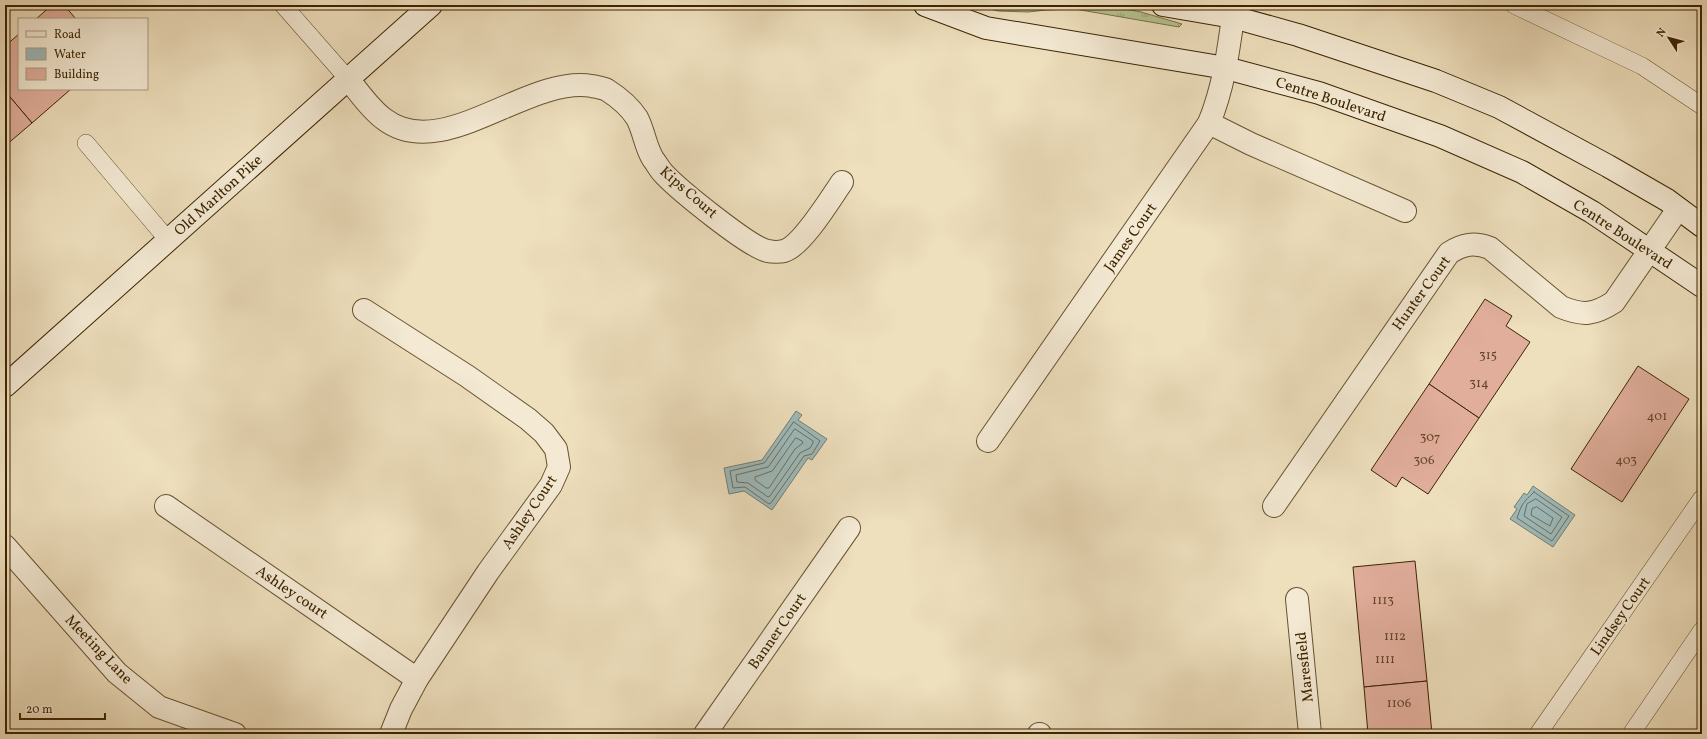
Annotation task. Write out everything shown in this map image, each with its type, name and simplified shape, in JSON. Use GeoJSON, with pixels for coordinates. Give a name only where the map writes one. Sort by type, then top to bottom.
{"type":"FeatureCollection","features":[{"type":"Feature","properties":{"kind":"street","name":"Old Marlton Pike"},"geometry":{"type":"LineString","coordinates":[[5,386],[430,5]]}},
{"type":"Feature","properties":{"kind":"street","name":"Centre Boulevard"},"geometry":{"type":"LineString","coordinates":[[925,5],[986,28],[1226,68],[1319,92],[1440,136],[1522,172],[1592,212],[1702,286]]}},
{"type":"Feature","properties":{"kind":"street"},"geometry":{"type":"LineString","coordinates":[[1164,5],[1234,11],[1312,40],[1436,82],[1499,107],[1569,143],[1678,209],[1702,226]]}},
{"type":"Feature","properties":{"kind":"street","name":"James Court"},"geometry":{"type":"LineString","coordinates":[[988,441],[1209,123],[1217,104],[1226,68],[1234,11]]}},
{"type":"Feature","properties":{"kind":"street","name":"Kips Court"},"geometry":{"type":"LineString","coordinates":[[348,79],[384,119],[403,129],[424,133],[447,129],[556,88],[582,85],[605,89],[623,101],[636,118],[652,158],[664,174],[735,232],[752,244],[768,251],[784,251],[797,244],[842,182]]}},
{"type":"Feature","properties":{"kind":"street"},"geometry":{"type":"LineString","coordinates":[[1209,123],[1251,144],[1405,211]]}},
{"type":"Feature","properties":{"kind":"street","name":"Hunter Court"},"geometry":{"type":"LineString","coordinates":[[1274,506],[1449,253],[1458,247],[1469,244],[1480,244],[1490,248],[1561,307],[1575,313],[1588,314],[1602,310],[1614,302],[1650,252],[1678,209]]}},
{"type":"Feature","properties":{"kind":"street","name":"Ashley Court"},"geometry":{"type":"LineString","coordinates":[[364,310],[509,405],[544,433],[556,449],[559,467],[551,485],[488,572],[417,679],[401,709],[391,734]]}},
{"type":"Feature","properties":{"kind":"street","name":"Ashley court"},"geometry":{"type":"LineString","coordinates":[[166,506],[417,679]]}},
{"type":"Feature","properties":{"kind":"street","name":"Banner Court"},"geometry":{"type":"LineString","coordinates":[[705,734],[849,528]]}},
{"type":"Feature","properties":{"kind":"street","name":"Meeting Lane"},"geometry":{"type":"LineString","coordinates":[[5,546],[117,673],[159,706],[235,734]]}},
{"type":"Feature","properties":{"kind":"street","name":"Maresfield"},"geometry":{"type":"LineString","coordinates":[[1297,599],[1310,734]]}},
{"type":"Feature","properties":{"kind":"lane"},"geometry":{"type":"LineString","coordinates":[[283,5],[348,79]]}},
{"type":"Feature","properties":{"kind":"lane"},"geometry":{"type":"LineString","coordinates":[[1514,5],[1642,66],[1702,106]]}},
{"type":"Feature","properties":{"kind":"lane"},"geometry":{"type":"LineString","coordinates":[[86,143],[168,240]]}},
{"type":"Feature","properties":{"kind":"lane","name":"Lindsey Court"},"geometry":{"type":"LineString","coordinates":[[1538,734],[1702,498]]}},
{"type":"Feature","properties":{"kind":"lane"},"geometry":{"type":"LineString","coordinates":[[1631,734],[1702,630]]}},
{"type":"Feature","properties":{"kind":"green space"},"geometry":{"type":"Polygon","coordinates":[[[974,5],[1105,5],[1141,12],[1182,24],[1179,27],[1075,9],[1028,12],[998,11],[974,5]]]}},
{"type":"Feature","properties":{"kind":"water"},"geometry":{"type":"Polygon","coordinates":[[[796,411],[802,415],[798,420],[827,439],[812,460],[808,458],[772,510],[744,491],[729,494],[724,468],[762,460],[796,411]]]}},
{"type":"Feature","properties":{"kind":"water"},"geometry":{"type":"Polygon","coordinates":[[[1533,486],[1575,515],[1553,547],[1510,519],[1517,509],[1514,507],[1524,493],[1527,495],[1533,486]]]}},
{"type":"Feature","properties":{"kind":"building"},"geometry":{"type":"Polygon","coordinates":[[[52,5],[64,5],[75,18],[37,18],[52,5]]]}},
{"type":"Feature","properties":{"kind":"building"},"geometry":{"type":"Polygon","coordinates":[[[18,35],[18,90],[70,90],[32,123],[5,91],[5,46],[18,35]]]}},
{"type":"Feature","properties":{"kind":"building"},"geometry":{"type":"Polygon","coordinates":[[[5,91],[32,123],[5,146],[5,91]]]}},
{"type":"Feature","properties":{"kind":"building"},"geometry":{"type":"Polygon","coordinates":[[[1485,299],[1512,316],[1506,326],[1530,342],[1479,418],[1429,384],[1485,299]]]}},
{"type":"Feature","properties":{"kind":"building"},"geometry":{"type":"Polygon","coordinates":[[[1638,366],[1689,399],[1622,502],[1571,469],[1638,366]]]}},
{"type":"Feature","properties":{"kind":"building"},"geometry":{"type":"Polygon","coordinates":[[[1429,384],[1479,418],[1428,494],[1402,477],[1396,487],[1371,470],[1429,384]]]}},
{"type":"Feature","properties":{"kind":"building"},"geometry":{"type":"Polygon","coordinates":[[[1415,561],[1427,681],[1364,687],[1353,567],[1415,561]]]}},
{"type":"Feature","properties":{"kind":"building"},"geometry":{"type":"Polygon","coordinates":[[[1427,681],[1432,734],[1368,734],[1364,687],[1427,681]]]}}]}
